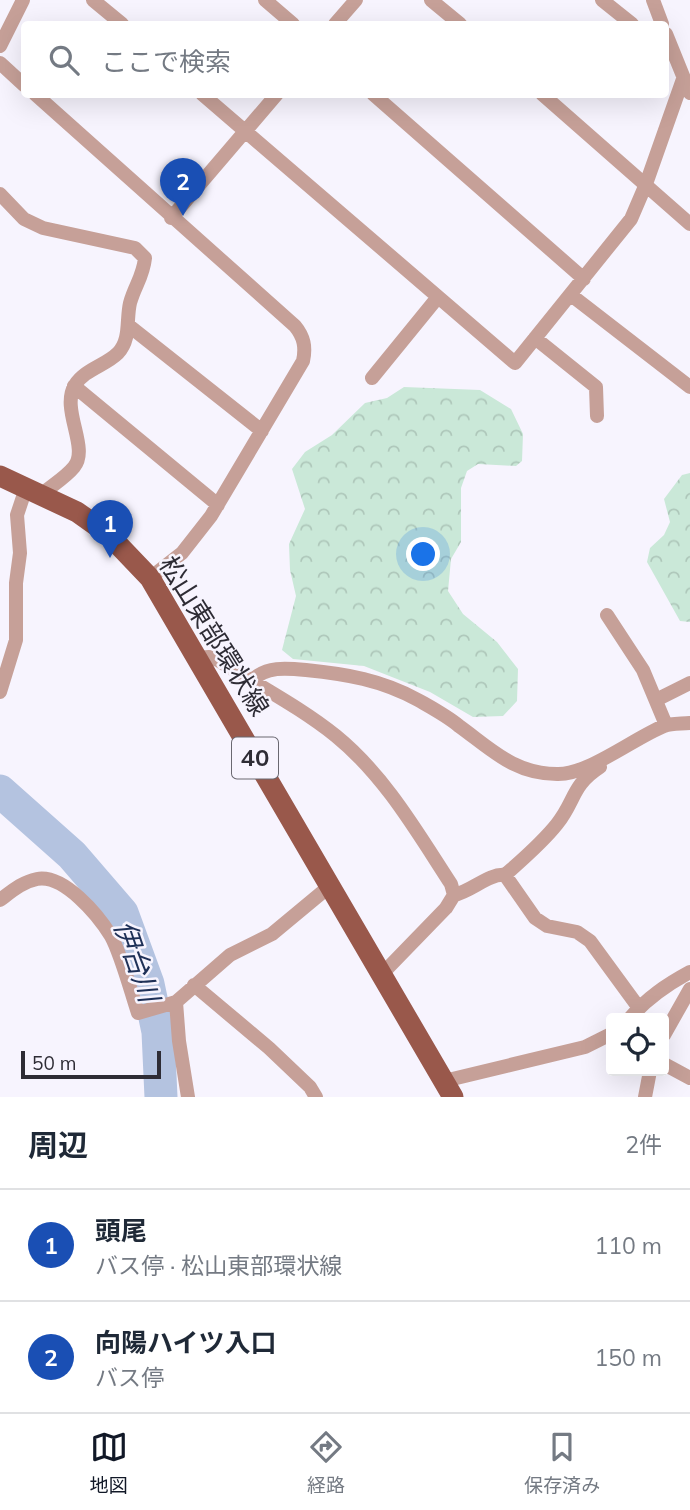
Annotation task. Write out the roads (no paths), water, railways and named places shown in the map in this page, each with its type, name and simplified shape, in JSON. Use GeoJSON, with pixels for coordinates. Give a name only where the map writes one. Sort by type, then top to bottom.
{"type":"FeatureCollection","features":[{"type":"Feature","properties":{"kind":"main road","name":"松山東部環状線"},"geometry":{"type":"LineString","coordinates":[[0,476],[77,512],[108,534],[150,578],[450,1092]]}},
{"type":"Feature","properties":{"kind":"street"},"geometry":{"type":"LineString","coordinates":[[0,46],[23,0]]}},
{"type":"Feature","properties":{"kind":"street"},"geometry":{"type":"LineString","coordinates":[[93,0],[118,21]]}},
{"type":"Feature","properties":{"kind":"street"},"geometry":{"type":"LineString","coordinates":[[265,0],[290,21]]}},
{"type":"Feature","properties":{"kind":"street"},"geometry":{"type":"LineString","coordinates":[[338,21],[356,0]]}},
{"type":"Feature","properties":{"kind":"street"},"geometry":{"type":"LineString","coordinates":[[431,0],[456,21]]}},
{"type":"Feature","properties":{"kind":"street"},"geometry":{"type":"LineString","coordinates":[[602,0],[628,21]]}},
{"type":"Feature","properties":{"kind":"street"},"geometry":{"type":"LineString","coordinates":[[653,0],[661,21]]}},
{"type":"Feature","properties":{"kind":"street"},"geometry":{"type":"LineString","coordinates":[[207,98],[515,363],[631,219],[687,86],[670,55]]}},
{"type":"Feature","properties":{"kind":"street"},"geometry":{"type":"LineString","coordinates":[[0,63],[21,82]]}},
{"type":"Feature","properties":{"kind":"street"},"geometry":{"type":"LineString","coordinates":[[39,98],[302,334],[305,343],[303,361],[218,505],[182,553],[150,578]]}},
{"type":"Feature","properties":{"kind":"street"},"geometry":{"type":"LineString","coordinates":[[171,218],[273,98]]}},
{"type":"Feature","properties":{"kind":"street"},"geometry":{"type":"LineString","coordinates":[[378,98],[584,279]]}},
{"type":"Feature","properties":{"kind":"street"},"geometry":{"type":"LineString","coordinates":[[547,98],[690,224]]}},
{"type":"Feature","properties":{"kind":"street"},"geometry":{"type":"LineString","coordinates":[[0,194],[24,219],[43,228],[135,248],[145,258],[143,275],[130,305],[125,342],[120,351],[85,374],[74,386],[70,408],[79,456],[75,466],[33,491],[17,515],[20,553],[16,583],[16,640],[0,692]]}},
{"type":"Feature","properties":{"kind":"street"},"geometry":{"type":"LineString","coordinates":[[571,295],[690,387]]}},
{"type":"Feature","properties":{"kind":"street"},"geometry":{"type":"LineString","coordinates":[[372,378],[438,297]]}},
{"type":"Feature","properties":{"kind":"street"},"geometry":{"type":"LineString","coordinates":[[128,326],[262,431]]}},
{"type":"Feature","properties":{"kind":"street"},"geometry":{"type":"LineString","coordinates":[[535,338],[596,387],[597,416]]}},
{"type":"Feature","properties":{"kind":"street"},"geometry":{"type":"LineString","coordinates":[[74,386],[218,505]]}},
{"type":"Feature","properties":{"kind":"street"},"geometry":{"type":"LineString","coordinates":[[607,615],[643,670],[666,724]]}},
{"type":"Feature","properties":{"kind":"street"},"geometry":{"type":"LineString","coordinates":[[195,658],[209,657],[336,736],[372,772],[401,808],[451,884],[454,895]]}},
{"type":"Feature","properties":{"kind":"street"},"geometry":{"type":"LineString","coordinates":[[251,681],[259,673],[277,669],[341,673],[376,681],[416,699],[457,724],[503,760],[541,772],[558,774],[571,772],[666,724],[690,723]]}},
{"type":"Feature","properties":{"kind":"street"},"geometry":{"type":"LineString","coordinates":[[656,700],[690,683]]}},
{"type":"Feature","properties":{"kind":"street"},"geometry":{"type":"LineString","coordinates":[[382,974],[446,908],[454,895],[468,892],[496,874],[505,875],[545,839],[559,822],[578,785],[609,761],[612,753]]}},
{"type":"Feature","properties":{"kind":"street"},"geometry":{"type":"LineString","coordinates":[[505,875],[535,918],[547,926],[577,932],[590,941],[634,1013],[667,985],[690,972]]}},
{"type":"Feature","properties":{"kind":"street"},"geometry":{"type":"LineString","coordinates":[[0,900],[19,885],[40,878],[56,881],[72,889],[111,937],[138,1013],[172,1003],[230,955],[272,934],[331,885]]}},
{"type":"Feature","properties":{"kind":"street"},"geometry":{"type":"LineString","coordinates":[[194,985],[269,1048],[310,1087],[316,1097]]}},
{"type":"Feature","properties":{"kind":"street"},"geometry":{"type":"LineString","coordinates":[[669,1026],[690,989]]}},
{"type":"Feature","properties":{"kind":"street"},"geometry":{"type":"LineString","coordinates":[[172,1003],[187,1077],[188,1097]]}},
{"type":"Feature","properties":{"kind":"street"},"geometry":{"type":"LineString","coordinates":[[450,1092],[585,1047],[606,1036]]}},
{"type":"Feature","properties":{"kind":"street"},"geometry":{"type":"LineString","coordinates":[[669,1067],[690,1078]]}},
{"type":"Feature","properties":{"kind":"street"},"geometry":{"type":"LineString","coordinates":[[645,1097],[649,1076]]}},
{"type":"Feature","properties":{"kind":"waterway","name":"伊台川"},"geometry":{"type":"LineString","coordinates":[[0,791],[72,855],[122,913],[148,984],[158,1032],[161,1097]]}},
{"type":"Feature","properties":{"kind":"place","name":"向陽ハイツ入口"},"geometry":{"type":"Point","coordinates":[183,216]}},
{"type":"Feature","properties":{"kind":"place","name":"頭尾"},"geometry":{"type":"Point","coordinates":[110,558]}}]}
